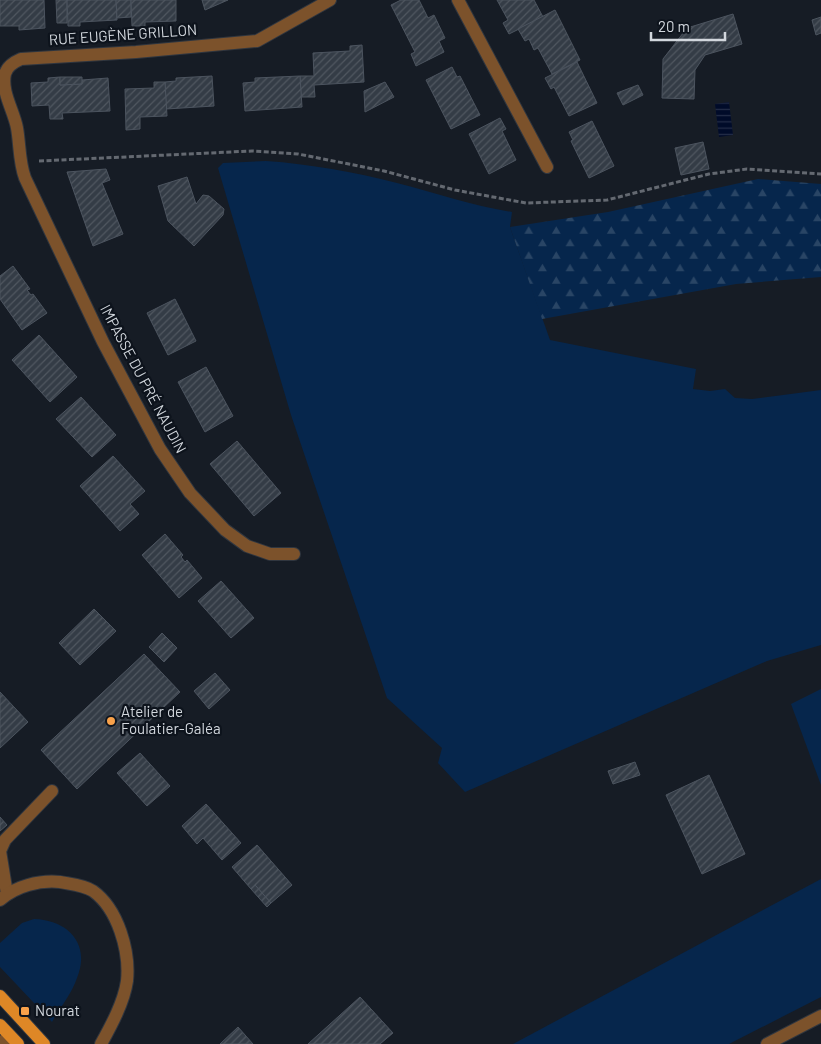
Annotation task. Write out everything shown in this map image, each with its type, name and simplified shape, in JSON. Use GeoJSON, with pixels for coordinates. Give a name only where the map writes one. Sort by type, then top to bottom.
{"type":"FeatureCollection","features":[{"type":"Feature","properties":{"kind":"main road"},"geometry":{"type":"LineString","coordinates":[[0,996],[44,1044]]}},
{"type":"Feature","properties":{"kind":"main road"},"geometry":{"type":"LineString","coordinates":[[0,1025],[9,1041]]}},
{"type":"Feature","properties":{"kind":"street","name":"RUE EUGÈNE GRILLON"},"geometry":{"type":"LineString","coordinates":[[20,162],[17,127],[5,88],[5,74],[12,62],[21,59],[136,52],[257,41],[330,0]]}},
{"type":"Feature","properties":{"kind":"street"},"geometry":{"type":"LineString","coordinates":[[458,0],[547,167]]}},
{"type":"Feature","properties":{"kind":"street","name":"IMPASSE DU PRÉ NAUDIN"},"geometry":{"type":"LineString","coordinates":[[20,162],[34,200],[103,342],[160,449],[190,494],[225,530],[248,546],[270,554],[294,554]]}},
{"type":"Feature","properties":{"kind":"street"},"geometry":{"type":"LineString","coordinates":[[52,791],[5,840],[0,851],[4,897],[25,885],[52,881],[92,890],[107,904],[118,926],[126,953],[127,981],[118,1010],[101,1044]]}},
{"type":"Feature","properties":{"kind":"street"},"geometry":{"type":"LineString","coordinates":[[768,1044],[821,1016]]}},
{"type":"Feature","properties":{"kind":"path"},"geometry":{"type":"LineString","coordinates":[[20,162],[235,152],[298,154],[384,170],[455,190],[526,203],[607,200],[709,174],[747,168],[821,174]]}},
{"type":"Feature","properties":{"kind":"green space"},"geometry":{"type":"Polygon","coordinates":[[[266,161],[315,166],[365,175],[469,203],[512,212],[510,227],[550,340],[696,369],[693,389],[710,391],[725,389],[735,398],[752,399],[821,390],[821,645],[767,661],[465,792],[438,763],[442,748],[387,698],[291,415],[218,168],[223,163],[266,161]]]}},
{"type":"Feature","properties":{"kind":"green space"},"geometry":{"type":"Polygon","coordinates":[[[758,179],[821,184],[821,277],[736,284],[542,319],[510,227],[608,212],[758,179]]]}},
{"type":"Feature","properties":{"kind":"green space"},"geometry":{"type":"Polygon","coordinates":[[[821,689],[821,785],[791,704],[821,689]]]}},
{"type":"Feature","properties":{"kind":"green space"},"geometry":{"type":"Polygon","coordinates":[[[821,879],[821,997],[729,1044],[513,1044],[821,879]]]}},
{"type":"Feature","properties":{"kind":"green space"},"geometry":{"type":"Polygon","coordinates":[[[34,919],[46,920],[66,929],[74,936],[79,945],[81,955],[81,966],[75,984],[52,1022],[0,967],[0,943],[22,923],[34,919]]]}},
{"type":"Feature","properties":{"kind":"shaded area"},"geometry":{"type":"Polygon","coordinates":[[[729,102],[733,135],[719,137],[715,104],[729,102]]]}},
{"type":"Feature","properties":{"kind":"building"},"geometry":{"type":"Polygon","coordinates":[[[0,0],[44,0],[45,28],[19,30],[19,26],[0,26],[0,0]]]}},
{"type":"Feature","properties":{"kind":"building"},"geometry":{"type":"Polygon","coordinates":[[[56,0],[67,0],[67,23],[57,23],[56,0]]]}},
{"type":"Feature","properties":{"kind":"building"},"geometry":{"type":"Polygon","coordinates":[[[67,0],[116,0],[117,20],[80,22],[80,26],[68,26],[67,0]]]}},
{"type":"Feature","properties":{"kind":"building"},"geometry":{"type":"Polygon","coordinates":[[[116,0],[131,0],[131,17],[117,18],[116,0]]]}},
{"type":"Feature","properties":{"kind":"building"},"geometry":{"type":"Polygon","coordinates":[[[131,0],[176,0],[176,21],[145,22],[145,26],[132,26],[131,0]]]}},
{"type":"Feature","properties":{"kind":"building"},"geometry":{"type":"Polygon","coordinates":[[[202,0],[228,0],[205,10],[202,0]]]}},
{"type":"Feature","properties":{"kind":"building"},"geometry":{"type":"Polygon","coordinates":[[[401,0],[419,0],[428,18],[434,15],[445,38],[439,41],[444,52],[416,66],[411,54],[415,52],[391,5],[401,0]]]}},
{"type":"Feature","properties":{"kind":"building"},"geometry":{"type":"Polygon","coordinates":[[[497,0],[534,0],[543,17],[509,34],[503,23],[508,20],[497,0]]]}},
{"type":"Feature","properties":{"kind":"building"},"geometry":{"type":"Polygon","coordinates":[[[555,10],[580,60],[552,74],[538,48],[534,50],[529,39],[525,41],[518,29],[555,10]]]}},
{"type":"Feature","properties":{"kind":"building"},"geometry":{"type":"Polygon","coordinates":[[[733,14],[742,44],[705,55],[695,70],[694,99],[662,98],[663,59],[687,28],[733,14]]]}},
{"type":"Feature","properties":{"kind":"building"},"geometry":{"type":"Polygon","coordinates":[[[821,17],[821,33],[816,35],[812,20],[821,17]]]}},
{"type":"Feature","properties":{"kind":"building"},"geometry":{"type":"Polygon","coordinates":[[[362,45],[364,82],[314,85],[315,97],[301,97],[300,76],[314,76],[313,53],[350,51],[350,46],[362,45]]]}},
{"type":"Feature","properties":{"kind":"building"},"geometry":{"type":"Polygon","coordinates":[[[577,62],[597,103],[569,116],[554,87],[551,89],[545,78],[577,62]]]}},
{"type":"Feature","properties":{"kind":"building"},"geometry":{"type":"Polygon","coordinates":[[[452,67],[457,77],[460,76],[480,115],[451,129],[426,80],[452,67]]]}},
{"type":"Feature","properties":{"kind":"building"},"geometry":{"type":"Polygon","coordinates":[[[212,76],[214,106],[166,109],[165,82],[176,81],[176,78],[212,76]]]}},
{"type":"Feature","properties":{"kind":"building"},"geometry":{"type":"Polygon","coordinates":[[[300,76],[302,107],[245,111],[243,83],[255,82],[255,78],[300,76]]]}},
{"type":"Feature","properties":{"kind":"building"},"geometry":{"type":"Polygon","coordinates":[[[60,77],[60,85],[82,84],[82,80],[108,78],[110,111],[62,113],[63,119],[50,119],[49,105],[32,106],[31,83],[48,82],[48,78],[60,77]]]}},
{"type":"Feature","properties":{"kind":"building"},"geometry":{"type":"Polygon","coordinates":[[[60,77],[82,77],[82,84],[60,85],[60,77]]]}},
{"type":"Feature","properties":{"kind":"building"},"geometry":{"type":"Polygon","coordinates":[[[154,82],[165,82],[167,116],[140,117],[140,129],[126,130],[125,89],[154,88],[154,82]]]}},
{"type":"Feature","properties":{"kind":"building"},"geometry":{"type":"Polygon","coordinates":[[[385,82],[394,97],[365,112],[364,91],[385,82]]]}},
{"type":"Feature","properties":{"kind":"building"},"geometry":{"type":"Polygon","coordinates":[[[638,85],[643,95],[623,105],[617,93],[638,85]]]}},
{"type":"Feature","properties":{"kind":"building"},"geometry":{"type":"Polygon","coordinates":[[[500,118],[506,129],[502,131],[516,160],[489,174],[469,134],[500,118]]]}},
{"type":"Feature","properties":{"kind":"building"},"geometry":{"type":"Polygon","coordinates":[[[592,121],[614,166],[589,178],[571,141],[573,140],[569,132],[592,121]]]}},
{"type":"Feature","properties":{"kind":"building"},"geometry":{"type":"Polygon","coordinates":[[[703,142],[709,169],[681,175],[675,148],[703,142]]]}},
{"type":"Feature","properties":{"kind":"building"},"geometry":{"type":"Polygon","coordinates":[[[106,169],[110,180],[102,183],[123,234],[93,246],[67,172],[106,169]]]}},
{"type":"Feature","properties":{"kind":"building"},"geometry":{"type":"Polygon","coordinates":[[[187,177],[196,204],[203,195],[209,196],[224,209],[223,215],[194,246],[168,221],[158,186],[187,177]]]}},
{"type":"Feature","properties":{"kind":"building"},"geometry":{"type":"Polygon","coordinates":[[[13,266],[30,289],[27,290],[31,295],[33,294],[47,313],[22,330],[0,299],[0,276],[13,266]]]}},
{"type":"Feature","properties":{"kind":"building"},"geometry":{"type":"Polygon","coordinates":[[[175,299],[196,341],[168,355],[147,313],[175,299]]]}},
{"type":"Feature","properties":{"kind":"building"},"geometry":{"type":"Polygon","coordinates":[[[39,335],[77,377],[50,402],[12,360],[39,335]]]}},
{"type":"Feature","properties":{"kind":"building"},"geometry":{"type":"Polygon","coordinates":[[[206,367],[233,416],[205,432],[178,382],[206,367]]]}},
{"type":"Feature","properties":{"kind":"building"},"geometry":{"type":"Polygon","coordinates":[[[81,397],[116,435],[92,457],[56,419],[81,397]]]}},
{"type":"Feature","properties":{"kind":"building"},"geometry":{"type":"Polygon","coordinates":[[[237,441],[281,493],[254,516],[210,464],[237,441]]]}},
{"type":"Feature","properties":{"kind":"building"},"geometry":{"type":"Polygon","coordinates":[[[113,456],[145,491],[130,504],[139,514],[120,531],[80,486],[113,456]]]}},
{"type":"Feature","properties":{"kind":"building"},"geometry":{"type":"Polygon","coordinates":[[[165,534],[183,555],[181,557],[185,562],[187,560],[202,578],[179,598],[142,555],[165,534]]]}},
{"type":"Feature","properties":{"kind":"building"},"geometry":{"type":"Polygon","coordinates":[[[221,581],[254,618],[231,638],[198,601],[221,581]]]}},
{"type":"Feature","properties":{"kind":"building"},"geometry":{"type":"Polygon","coordinates":[[[94,609],[116,631],[80,665],[59,643],[94,609]]]}},
{"type":"Feature","properties":{"kind":"building"},"geometry":{"type":"Polygon","coordinates":[[[162,633],[177,648],[164,662],[149,647],[162,633]]]}},
{"type":"Feature","properties":{"kind":"building","name":"Atelier de Foulatier-Galéa"},"geometry":{"type":"Polygon","coordinates":[[[144,654],[180,692],[77,789],[41,750],[144,654]]]}},
{"type":"Feature","properties":{"kind":"building"},"geometry":{"type":"Polygon","coordinates":[[[215,673],[230,690],[209,709],[194,691],[215,673]]]}},
{"type":"Feature","properties":{"kind":"building"},"geometry":{"type":"Polygon","coordinates":[[[0,692],[28,722],[0,748],[0,692]]]}},
{"type":"Feature","properties":{"kind":"building"},"geometry":{"type":"Polygon","coordinates":[[[140,753],[170,786],[147,806],[117,773],[140,753]]]}},
{"type":"Feature","properties":{"kind":"building"},"geometry":{"type":"Polygon","coordinates":[[[635,762],[640,775],[613,784],[608,771],[635,762]]]}},
{"type":"Feature","properties":{"kind":"building"},"geometry":{"type":"Polygon","coordinates":[[[709,775],[745,854],[702,874],[666,795],[709,775]]]}},
{"type":"Feature","properties":{"kind":"building"},"geometry":{"type":"Polygon","coordinates":[[[206,804],[241,843],[222,860],[203,838],[197,844],[182,826],[206,804]]]}},
{"type":"Feature","properties":{"kind":"building"},"geometry":{"type":"Polygon","coordinates":[[[0,817],[7,825],[0,831],[0,817]]]}},
{"type":"Feature","properties":{"kind":"building"},"geometry":{"type":"Polygon","coordinates":[[[257,845],[292,885],[271,903],[255,885],[251,889],[232,867],[257,845]]]}},
{"type":"Feature","properties":{"kind":"building"},"geometry":{"type":"Polygon","coordinates":[[[255,885],[271,903],[267,907],[251,889],[255,885]]]}},
{"type":"Feature","properties":{"kind":"building"},"geometry":{"type":"Polygon","coordinates":[[[360,997],[393,1033],[380,1044],[308,1044],[360,997]]]}},
{"type":"Feature","properties":{"kind":"building"},"geometry":{"type":"Polygon","coordinates":[[[238,1027],[253,1044],[220,1044],[238,1027]]]}},
{"type":"Feature","properties":{"kind":"place","name":"Atelier de Foulatier-Galéa"},"geometry":{"type":"Point","coordinates":[111,721]}},
{"type":"Feature","properties":{"kind":"place","name":"Nourat"},"geometry":{"type":"Point","coordinates":[25,1011]}}]}
